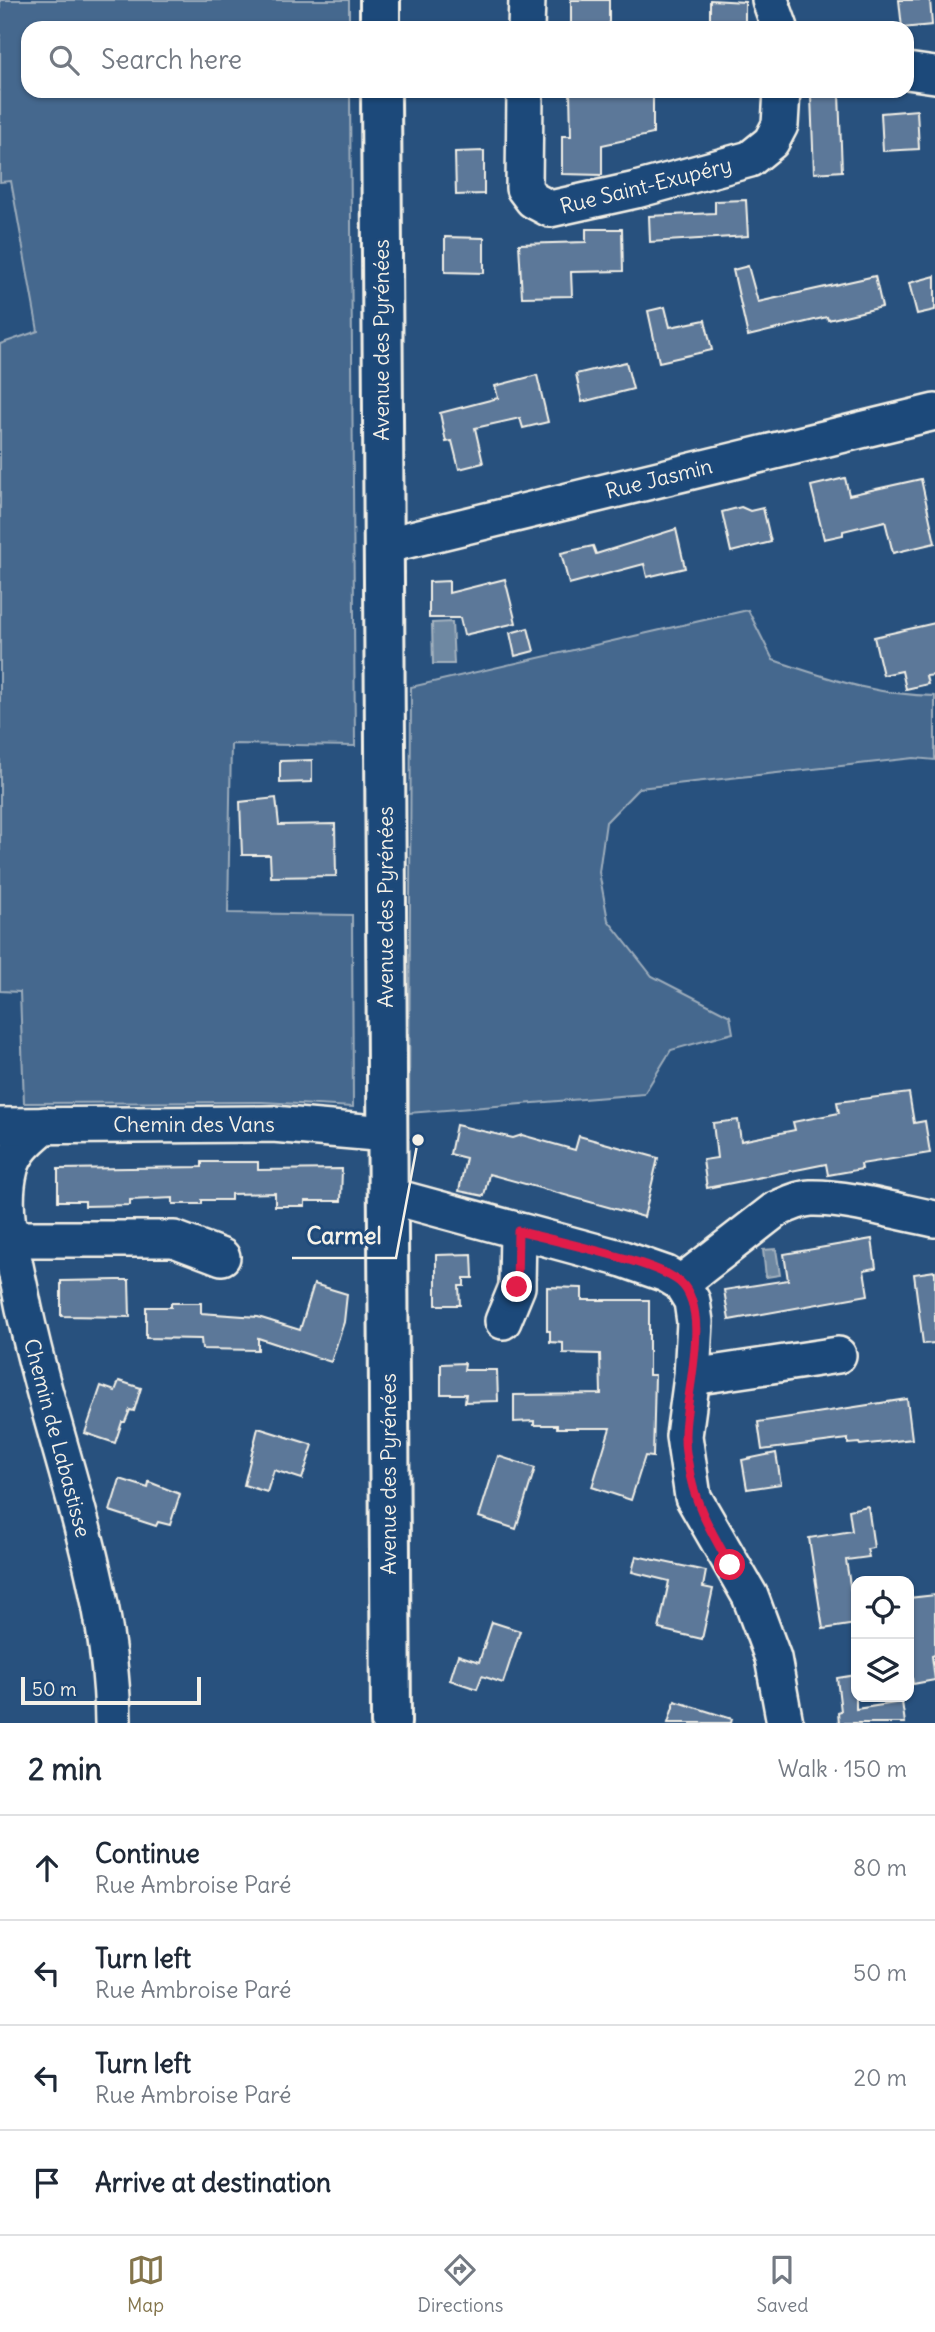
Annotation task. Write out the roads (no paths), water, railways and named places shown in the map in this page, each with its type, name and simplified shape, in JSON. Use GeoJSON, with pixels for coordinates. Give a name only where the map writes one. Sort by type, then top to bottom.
{"type":"FeatureCollection","features":[{"type":"Feature","properties":{"kind":"main road"},"geometry":{"type":"LineString","coordinates":[[380,0],[380,21]]}},
{"type":"Feature","properties":{"kind":"main road","name":"Avenue des Pyrénées"},"geometry":{"type":"LineString","coordinates":[[381,98],[391,1723]]}},
{"type":"Feature","properties":{"kind":"street"},"geometry":{"type":"LineString","coordinates":[[526,21],[527,0]]}},
{"type":"Feature","properties":{"kind":"street"},"geometry":{"type":"LineString","coordinates":[[770,0],[778,21]]}},
{"type":"Feature","properties":{"kind":"street"},"geometry":{"type":"LineString","coordinates":[[914,72],[935,75]]}},
{"type":"Feature","properties":{"kind":"street","name":"Rue Saint-Exupéry"},"geometry":{"type":"LineString","coordinates":[[526,98],[524,188],[533,200],[550,209],[636,190],[750,159],[771,142],[780,125],[782,98]]}},
{"type":"Feature","properties":{"kind":"street","name":"Rue Jasmin"},"geometry":{"type":"LineString","coordinates":[[383,546],[935,412]]}},
{"type":"Feature","properties":{"kind":"street","name":"Chemin des Vans"},"geometry":{"type":"LineString","coordinates":[[0,1126],[272,1124],[387,1134]]}},
{"type":"Feature","properties":{"kind":"street","name":"Chemin de Labastisse"},"geometry":{"type":"LineString","coordinates":[[46,1125],[19,1147],[10,1168],[6,1194],[10,1239],[32,1351],[94,1578],[107,1640],[113,1723]]}},
{"type":"Feature","properties":{"kind":"street"},"geometry":{"type":"LineString","coordinates":[[387,1195],[623,1259],[666,1274],[681,1283],[692,1301],[695,1322],[692,1377],[684,1436],[693,1497],[754,1606],[773,1658],[785,1723]]}},
{"type":"Feature","properties":{"kind":"street"},"geometry":{"type":"LineString","coordinates":[[681,1283],[775,1210],[792,1202],[811,1198],[935,1219]]}},
{"type":"Feature","properties":{"kind":"street"},"geometry":{"type":"LineString","coordinates":[[503,1321],[517,1287],[518,1231]]}},
{"type":"Feature","properties":{"kind":"street"},"geometry":{"type":"LineString","coordinates":[[10,1239],[174,1240],[222,1257]]}},
{"type":"Feature","properties":{"kind":"street"},"geometry":{"type":"LineString","coordinates":[[692,1377],[838,1355]]}},
{"type":"Feature","properties":{"kind":"place","name":"Carmel"},"geometry":{"type":"Point","coordinates":[418,1140]}}]}
